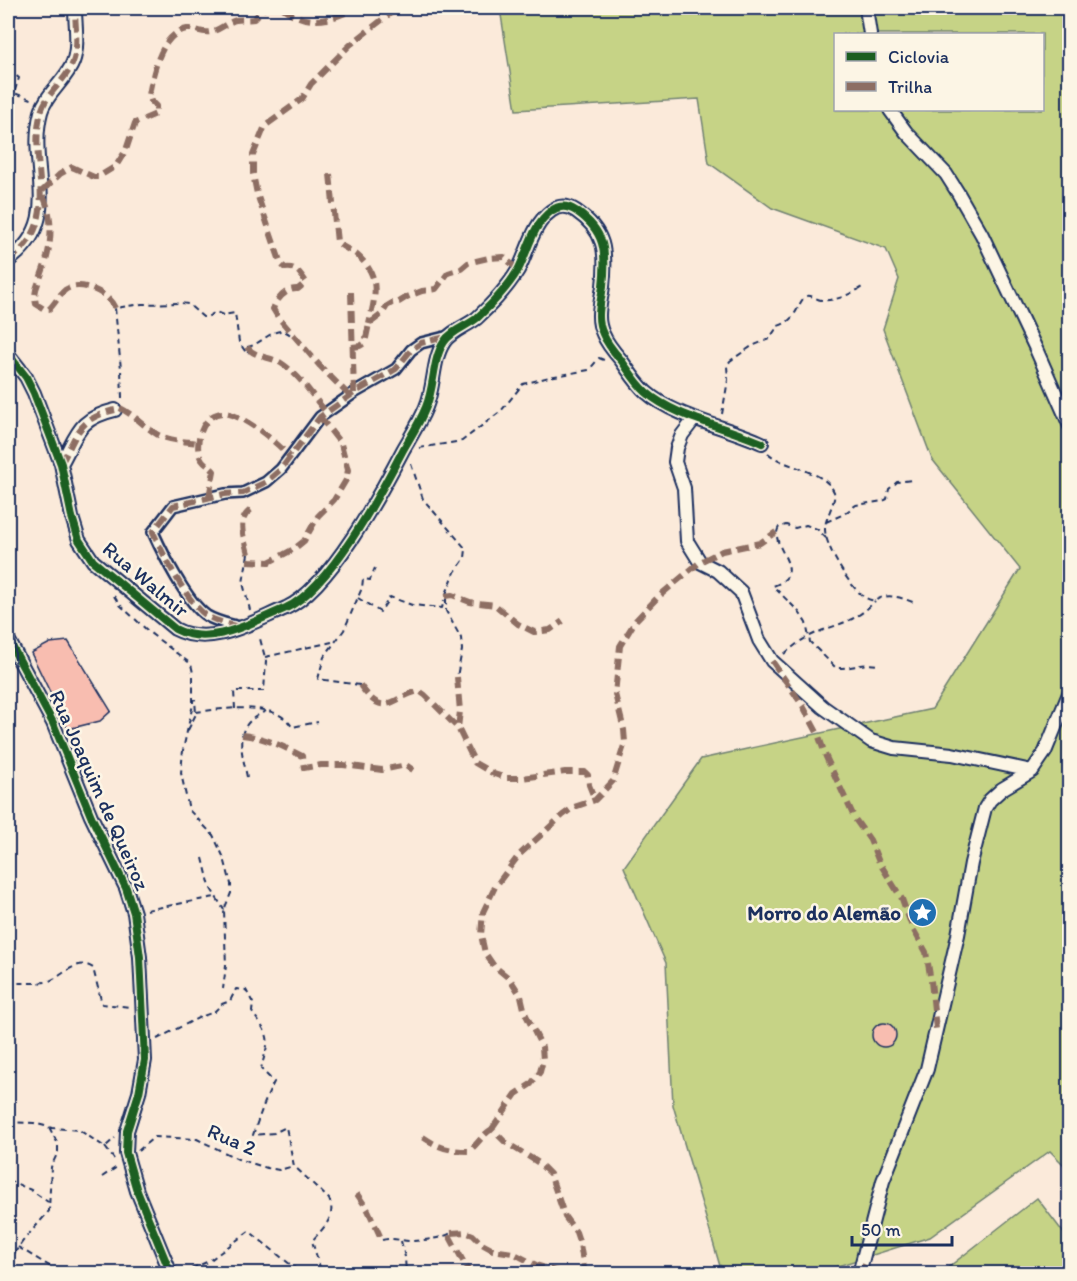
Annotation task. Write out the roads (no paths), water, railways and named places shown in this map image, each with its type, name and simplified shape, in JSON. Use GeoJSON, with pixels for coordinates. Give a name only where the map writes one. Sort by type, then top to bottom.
{"type":"FeatureCollection","features":[{"type":"Feature","properties":{"kind":"street"},"geometry":{"type":"LineString","coordinates":[[8,261],[35,231],[39,222],[41,192],[38,147],[41,112],[73,62],[76,48],[75,8]]}},
{"type":"Feature","properties":{"kind":"street"},"geometry":{"type":"LineString","coordinates":[[866,8],[870,33]]}},
{"type":"Feature","properties":{"kind":"street"},"geometry":{"type":"LineString","coordinates":[[891,111],[906,132],[946,174],[963,201],[982,235],[1070,426]]}},
{"type":"Feature","properties":{"kind":"street"},"geometry":{"type":"LineString","coordinates":[[239,627],[214,619],[202,612],[186,591],[153,532],[173,506],[225,494],[243,493],[266,482],[281,469],[320,417],[354,393],[396,369],[411,350],[421,343],[449,336],[476,318],[495,300],[518,270],[544,216],[556,207],[568,207],[593,224],[601,238],[603,285],[599,322],[605,339],[635,381],[665,405],[762,443]]}},
{"type":"Feature","properties":{"kind":"street","name":"Rua Walmir"},"geometry":{"type":"LineString","coordinates":[[8,354],[26,377],[61,464],[76,531],[83,548],[93,561],[183,633],[212,636],[298,603],[320,580],[380,496],[406,451],[427,405],[435,378],[437,357],[449,336]]}},
{"type":"Feature","properties":{"kind":"street"},"geometry":{"type":"LineString","coordinates":[[61,464],[82,425],[92,417],[115,410]]}},
{"type":"Feature","properties":{"kind":"street"},"geometry":{"type":"LineString","coordinates":[[695,418],[682,435],[675,462],[684,488],[687,541],[700,562],[718,571],[741,592],[759,640],[772,660],[823,707],[872,741],[894,748],[952,754],[1032,771]]}},
{"type":"Feature","properties":{"kind":"street","name":"Rua Joaquim de Queiroz"},"geometry":{"type":"LineString","coordinates":[[8,639],[53,723],[91,816],[126,888],[134,913],[140,957],[146,1044],[144,1072],[126,1136],[127,1158],[137,1191],[171,1274]]}},
{"type":"Feature","properties":{"kind":"street"},"geometry":{"type":"LineString","coordinates":[[859,1274],[883,1181],[927,1069],[985,808],[1002,789],[1032,771],[1045,752],[1070,692]]}},
{"type":"Feature","properties":{"kind":"place","name":"Morro do Alemão"},"geometry":{"type":"Point","coordinates":[922,912]}}]}
